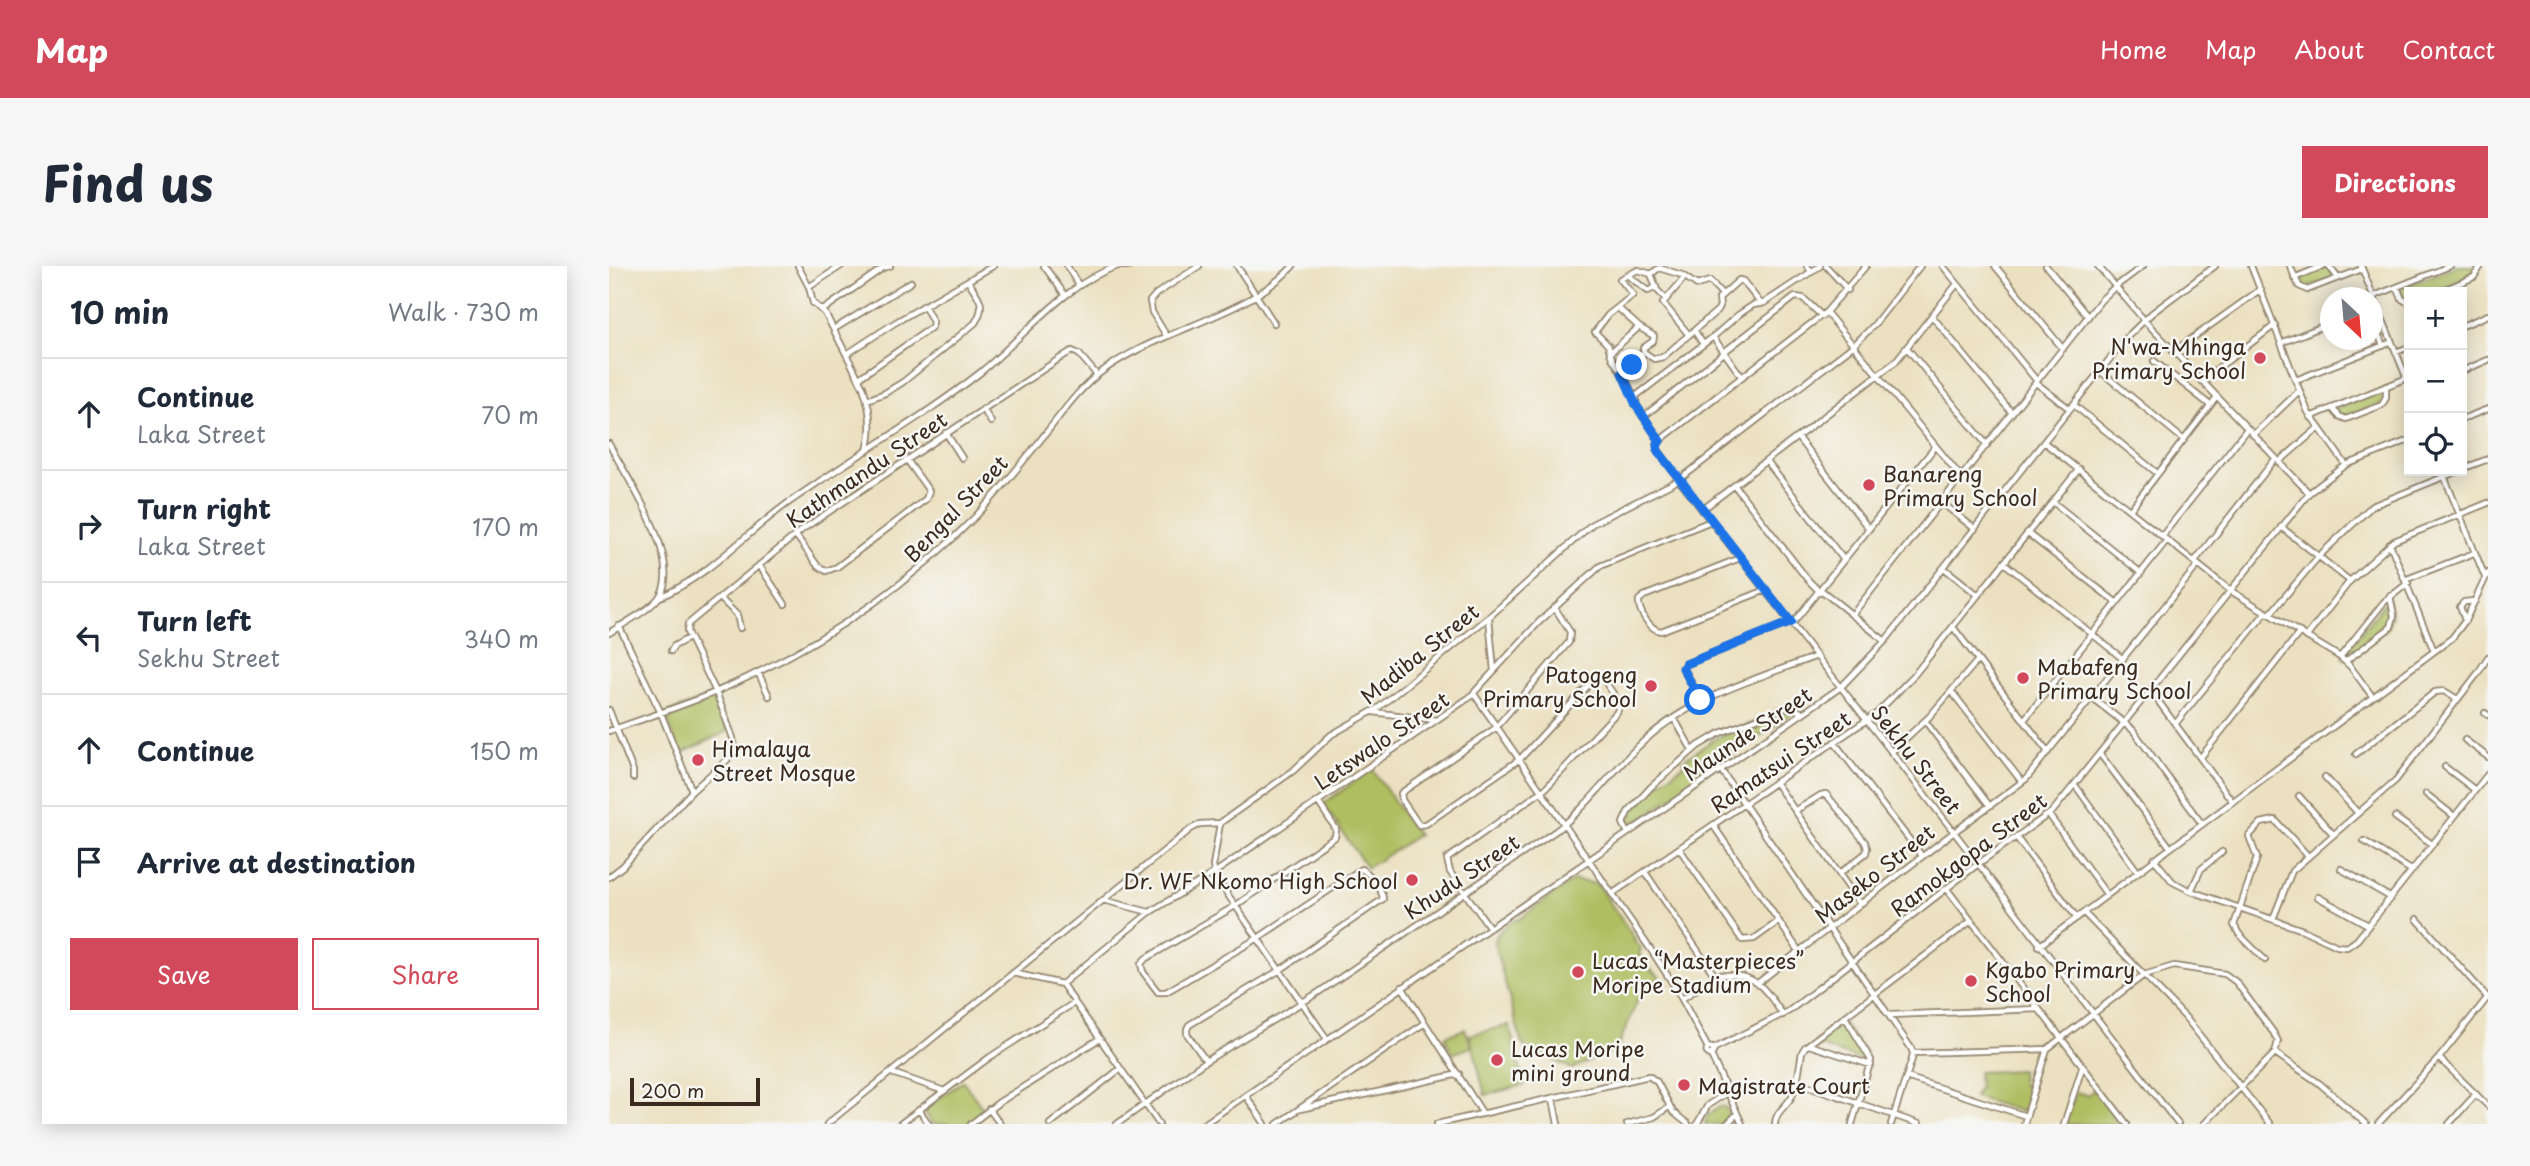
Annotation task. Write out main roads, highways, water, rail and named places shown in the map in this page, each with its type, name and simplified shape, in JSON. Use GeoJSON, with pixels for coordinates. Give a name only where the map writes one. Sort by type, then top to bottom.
{"type":"FeatureCollection","features":[{"type":"Feature","properties":{"kind":"place","name":"N'wa-Mhinga Primary School"},"geometry":{"type":"Point","coordinates":[2260,358]}},
{"type":"Feature","properties":{"kind":"place","name":"Banareng Primary School"},"geometry":{"type":"Point","coordinates":[1869,485]}},
{"type":"Feature","properties":{"kind":"place","name":"Mabafeng Primary School"},"geometry":{"type":"Point","coordinates":[2023,678]}},
{"type":"Feature","properties":{"kind":"place","name":"Patogeng Primary School"},"geometry":{"type":"Point","coordinates":[1651,686]}},
{"type":"Feature","properties":{"kind":"place","name":"Himalaya Street Mosque"},"geometry":{"type":"Point","coordinates":[698,760]}},
{"type":"Feature","properties":{"kind":"place","name":"Dr. WF Nkomo High School"},"geometry":{"type":"Point","coordinates":[1412,880]}},
{"type":"Feature","properties":{"kind":"place","name":"Lucas “Masterpieces” Moripe Stadium"},"geometry":{"type":"Point","coordinates":[1578,972]}},
{"type":"Feature","properties":{"kind":"place","name":"Kgabo Primary School"},"geometry":{"type":"Point","coordinates":[1971,981]}},
{"type":"Feature","properties":{"kind":"place","name":"Lucas Moripe mini ground"},"geometry":{"type":"Point","coordinates":[1497,1060]}},
{"type":"Feature","properties":{"kind":"place","name":"Magistrate Court"},"geometry":{"type":"Point","coordinates":[1684,1085]}}]}
